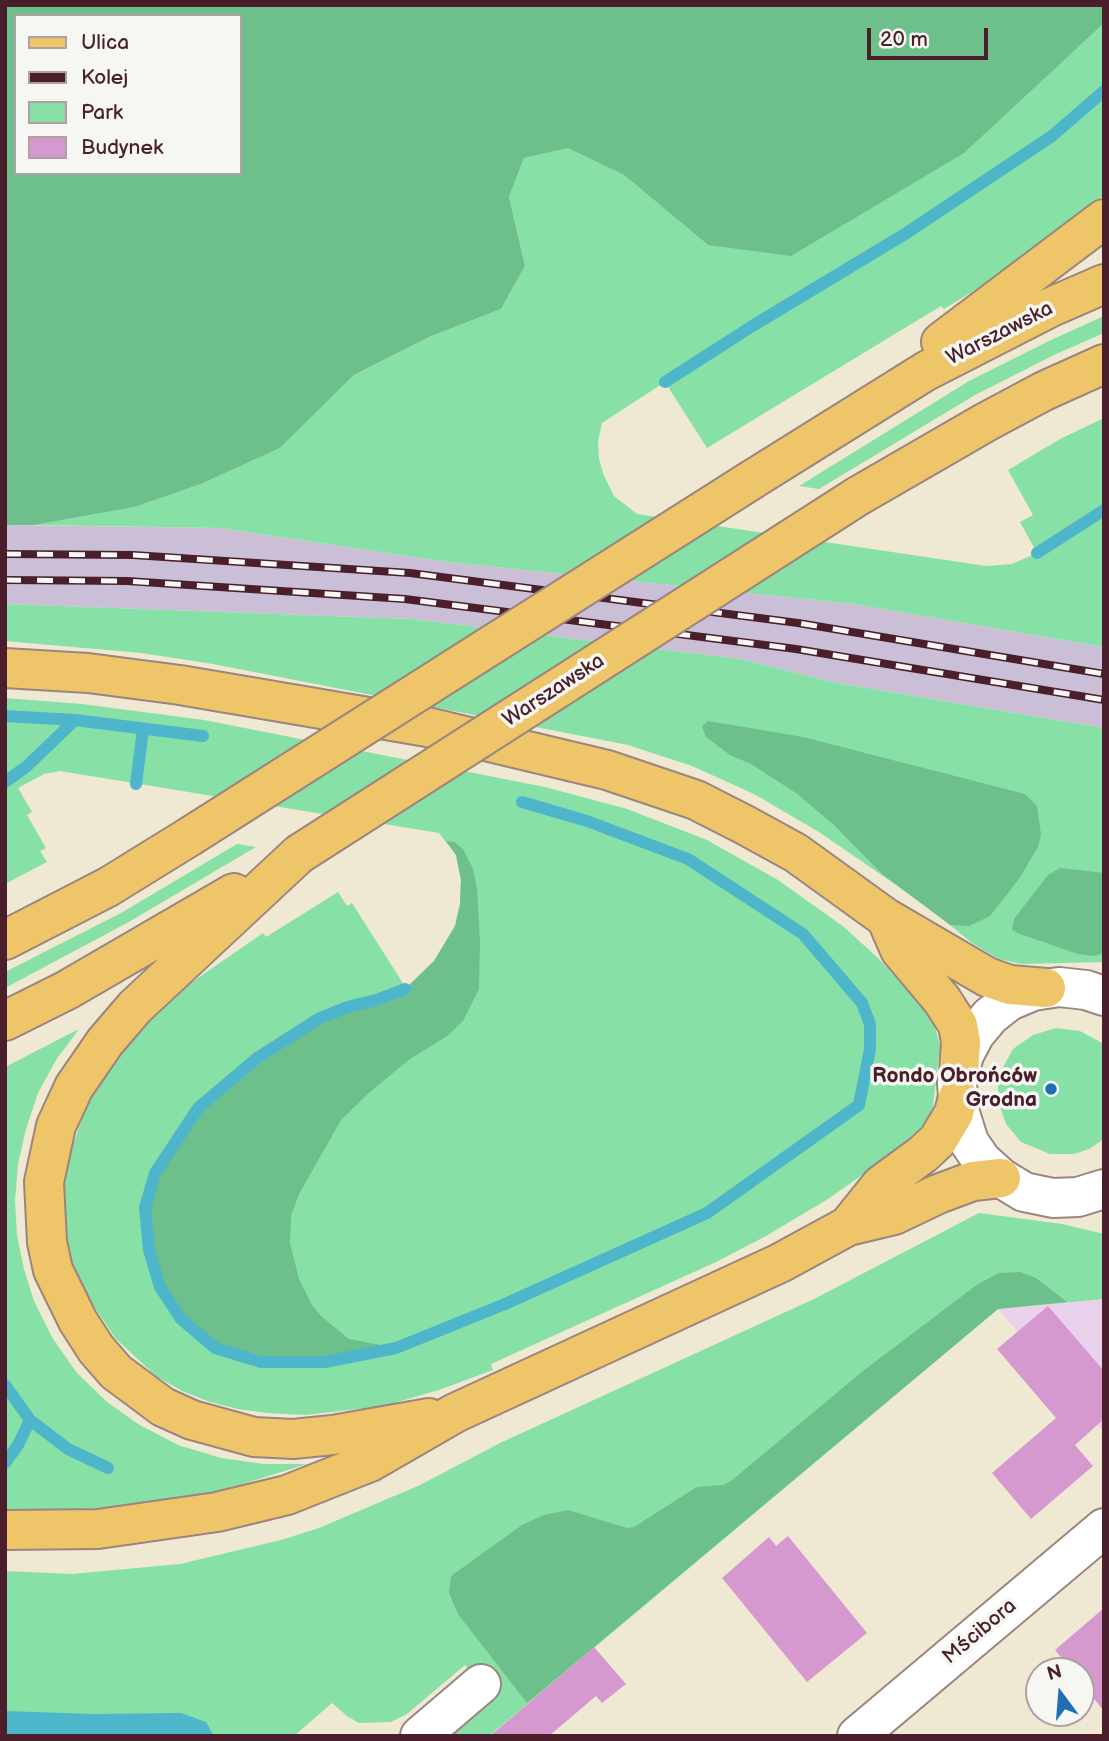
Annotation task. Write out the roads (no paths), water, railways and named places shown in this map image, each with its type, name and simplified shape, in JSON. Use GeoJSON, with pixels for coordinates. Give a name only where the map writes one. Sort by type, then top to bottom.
{"type":"FeatureCollection","features":[{"type":"Feature","properties":{"kind":"main road"},"geometry":{"type":"LineString","coordinates":[[807,443],[1104,219]]}},
{"type":"Feature","properties":{"kind":"main road","name":"Warszawska"},"geometry":{"type":"LineString","coordinates":[[5,940],[108,887],[189,837],[807,443],[926,371],[1051,307],[1104,284]]}},
{"type":"Feature","properties":{"kind":"main road","name":"Warszawska"},"geometry":{"type":"LineString","coordinates":[[5,1021],[131,954],[299,854],[859,496],[986,422],[1044,391],[1104,364]]}},
{"type":"Feature","properties":{"kind":"main road"},"geometry":{"type":"LineString","coordinates":[[5,668],[88,673],[427,727],[607,770],[696,800],[745,825],[796,853],[886,918],[995,981],[1018,986],[1081,989]]}},
{"type":"Feature","properties":{"kind":"main road"},"geometry":{"type":"LineString","coordinates":[[299,854],[135,1007],[105,1042],[74,1087],[56,1125],[44,1182],[47,1242],[53,1270],[78,1321],[96,1349],[116,1372],[163,1407],[192,1420],[254,1437],[293,1439],[333,1435],[455,1413]]}},
{"type":"Feature","properties":{"kind":"main road"},"geometry":{"type":"LineString","coordinates":[[848,1226],[881,1185],[938,1140],[954,1113],[959,1085],[961,1042],[958,1025],[942,1000],[900,950],[886,918]]}},
{"type":"Feature","properties":{"kind":"main road"},"geometry":{"type":"LineString","coordinates":[[5,1530],[98,1529],[217,1512],[287,1495],[370,1462],[455,1413],[780,1264],[848,1226],[894,1215],[973,1181],[1001,1178]]}},
{"type":"Feature","properties":{"kind":"street"},"geometry":{"type":"LineString","coordinates":[[1081,989],[1020,995],[990,1016],[975,1034],[959,1085],[962,1122],[969,1142],[982,1161],[1001,1178],[1024,1192],[1065,1198],[1099,1193]]}},
{"type":"Feature","properties":{"kind":"street","name":"Mścibora"},"geometry":{"type":"LineString","coordinates":[[857,1736],[1104,1528]]}},
{"type":"Feature","properties":{"kind":"street"},"geometry":{"type":"LineString","coordinates":[[420,1736],[481,1684]]}},
{"type":"Feature","properties":{"kind":"water"},"geometry":{"type":"Polygon","coordinates":[[[5,1711],[181,1713],[206,1722],[214,1736],[5,1736],[5,1711]]]}},
{"type":"Feature","properties":{"kind":"waterway"},"geometry":{"type":"LineString","coordinates":[[665,382],[905,234],[1052,136],[1104,91]]}},
{"type":"Feature","properties":{"kind":"waterway"},"geometry":{"type":"LineString","coordinates":[[1037,553],[1104,510]]}},
{"type":"Feature","properties":{"kind":"waterway"},"geometry":{"type":"LineString","coordinates":[[5,716],[75,720],[203,736]]}},
{"type":"Feature","properties":{"kind":"waterway"},"geometry":{"type":"LineString","coordinates":[[5,782],[26,767],[75,720]]}},
{"type":"Feature","properties":{"kind":"waterway"},"geometry":{"type":"LineString","coordinates":[[136,784],[143,729]]}},
{"type":"Feature","properties":{"kind":"waterway"},"geometry":{"type":"LineString","coordinates":[[405,989],[318,1019],[257,1058],[198,1108],[155,1173],[145,1208],[149,1250],[160,1287],[181,1319],[215,1348],[261,1362],[325,1362],[396,1348],[505,1304],[707,1213],[859,1105],[870,1049],[870,1024],[862,1003],[803,934],[688,859],[587,821],[522,802]]}},
{"type":"Feature","properties":{"kind":"waterway"},"geometry":{"type":"LineString","coordinates":[[5,1385],[30,1420],[68,1449],[108,1468]]}},
{"type":"Feature","properties":{"kind":"waterway"},"geometry":{"type":"LineString","coordinates":[[5,1463],[18,1445],[30,1420]]}},
{"type":"Feature","properties":{"kind":"railway"},"geometry":{"type":"LineString","coordinates":[[5,554],[133,555],[410,573],[798,623],[1104,674]]}},
{"type":"Feature","properties":{"kind":"railway"},"geometry":{"type":"LineString","coordinates":[[5,580],[127,581],[405,599],[796,649],[1104,700]]}},
{"type":"Feature","properties":{"kind":"place","name":"Rondo Obrońców Grodna"},"geometry":{"type":"Point","coordinates":[1051,1089]}}]}
